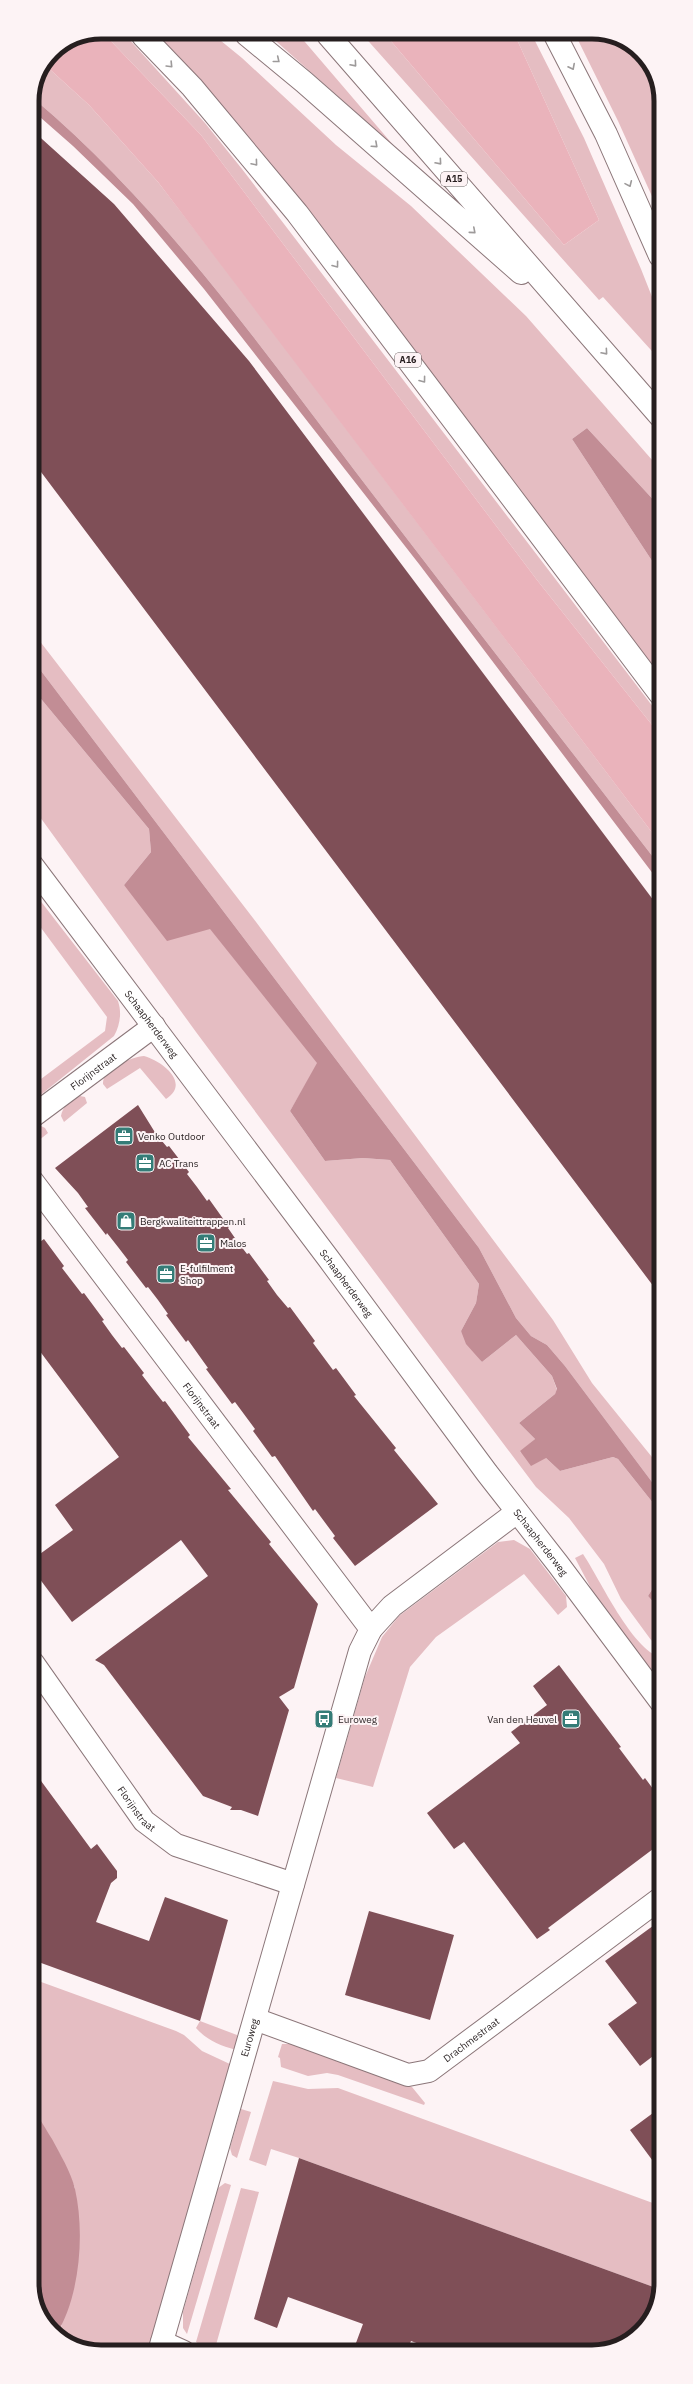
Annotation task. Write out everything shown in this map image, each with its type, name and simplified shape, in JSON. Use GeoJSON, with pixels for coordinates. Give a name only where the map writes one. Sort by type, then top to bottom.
{"type":"FeatureCollection","features":[{"type":"Feature","properties":{"kind":"main road","name":"A16"},"geometry":{"type":"LineString","coordinates":[[146,39],[192,87],[297,213],[654,686]]}},
{"type":"Feature","properties":{"kind":"main road"},"geometry":{"type":"LineString","coordinates":[[251,39],[304,82],[438,202],[580,322]]}},
{"type":"Feature","properties":{"kind":"main road","name":"A15"},"geometry":{"type":"LineString","coordinates":[[332,39],[580,322],[654,409]]}},
{"type":"Feature","properties":{"kind":"main road"},"geometry":{"type":"LineString","coordinates":[[557,39],[606,134],[654,242]]}},
{"type":"Feature","properties":{"kind":"main road","name":"Schaapherderweg"},"geometry":{"type":"LineString","coordinates":[[39,874],[654,1693]]}},
{"type":"Feature","properties":{"kind":"main road","name":"Florijnstraat"},"geometry":{"type":"LineString","coordinates":[[39,1112],[154,1026]]}},
{"type":"Feature","properties":{"kind":"main road","name":"Florijnstraat"},"geometry":{"type":"LineString","coordinates":[[39,1190],[371,1629]]}},
{"type":"Feature","properties":{"kind":"main road","name":"Euroweg"},"geometry":{"type":"LineString","coordinates":[[161,2345],[360,1651],[371,1629],[398,1602],[517,1512]]}},
{"type":"Feature","properties":{"kind":"main road","name":"Florijnstraat"},"geometry":{"type":"LineString","coordinates":[[39,1672],[144,1821],[160,1835],[176,1845],[293,1884]]}},
{"type":"Feature","properties":{"kind":"main road","name":"Drachmestraat"},"geometry":{"type":"LineString","coordinates":[[255,2019],[408,2074],[429,2071],[654,1903]]}},
{"type":"Feature","properties":{"kind":"shaded area"},"geometry":{"type":"Polygon","coordinates":[[[109,39],[129,39],[205,123],[242,169],[654,708],[654,727],[537,580],[201,135],[109,39]]]}},
{"type":"Feature","properties":{"kind":"shaded area"},"geometry":{"type":"Polygon","coordinates":[[[109,39],[201,135],[537,580],[654,727],[654,835],[158,182],[89,105],[48,68],[66,49],[89,40],[109,39]]]}},
{"type":"Feature","properties":{"kind":"shaded area"},"geometry":{"type":"Polygon","coordinates":[[[155,39],[219,39],[242,58],[336,145],[411,206],[526,316],[654,462],[654,501],[587,428],[572,439],[654,564],[654,670],[155,39]]]}},
{"type":"Feature","properties":{"kind":"shaded area"},"geometry":{"type":"Polygon","coordinates":[[[274,39],[302,39],[394,146],[274,39]]]}},
{"type":"Feature","properties":{"kind":"shaded area"},"geometry":{"type":"Polygon","coordinates":[[[366,39],[389,39],[564,245],[599,220],[517,39],[534,39],[584,138],[654,302],[654,353],[603,297],[599,300],[366,39]]]}},
{"type":"Feature","properties":{"kind":"shaded area"},"geometry":{"type":"Polygon","coordinates":[[[389,39],[517,39],[599,220],[564,245],[389,39]]]}},
{"type":"Feature","properties":{"kind":"shaded area"},"geometry":{"type":"Polygon","coordinates":[[[577,39],[597,39],[616,44],[627,49],[633,54],[646,70],[651,81],[654,100],[654,201],[618,121],[577,39]]]}},
{"type":"Feature","properties":{"kind":"shaded area"},"geometry":{"type":"Polygon","coordinates":[[[48,68],[89,105],[158,182],[225,269],[654,835],[654,858],[355,471],[243,323],[164,228],[123,183],[79,139],[39,103],[40,89],[48,68]]]}},
{"type":"Feature","properties":{"kind":"shaded area"},"geometry":{"type":"Polygon","coordinates":[[[39,103],[79,139],[123,183],[164,228],[243,323],[355,471],[654,858],[654,875],[419,564],[204,289],[133,204],[73,146],[39,116],[39,103]]]}},
{"type":"Feature","properties":{"kind":"shaded area"},"geometry":{"type":"Polygon","coordinates":[[[587,428],[654,501],[654,564],[572,439],[587,428]]]}},
{"type":"Feature","properties":{"kind":"shaded area"},"geometry":{"type":"Polygon","coordinates":[[[39,640],[253,918],[553,1320],[592,1383],[654,1460],[654,1485],[565,1366],[547,1345],[531,1336],[516,1318],[479,1248],[39,668],[39,640]]]}},
{"type":"Feature","properties":{"kind":"shaded area"},"geometry":{"type":"Polygon","coordinates":[[[39,668],[479,1248],[516,1318],[531,1336],[547,1345],[565,1366],[654,1485],[654,1504],[618,1459],[613,1457],[560,1471],[546,1458],[531,1466],[520,1451],[535,1439],[519,1423],[555,1394],[557,1389],[552,1376],[516,1335],[482,1362],[466,1344],[461,1331],[476,1303],[479,1284],[390,1160],[363,1158],[325,1161],[290,1111],[317,1063],[210,929],[167,941],[124,885],[151,852],[149,829],[39,696],[39,668]]]}},
{"type":"Feature","properties":{"kind":"shaded area"},"geometry":{"type":"Polygon","coordinates":[[[39,696],[149,829],[151,852],[124,885],[210,928],[318,1063],[290,1111],[325,1161],[363,1158],[390,1160],[479,1284],[476,1303],[461,1331],[482,1362],[516,1335],[552,1376],[557,1390],[555,1394],[519,1423],[535,1439],[520,1452],[546,1458],[560,1471],[613,1457],[618,1459],[654,1504],[654,1586],[648,1596],[654,1603],[654,1642],[651,1640],[621,1599],[604,1564],[569,1518],[536,1487],[196,1032],[39,816],[39,696]]]}},
{"type":"Feature","properties":{"kind":"shaded area"},"geometry":{"type":"Polygon","coordinates":[[[39,899],[118,1001],[120,1014],[118,1028],[114,1036],[39,1096],[39,1080],[105,1031],[107,1017],[39,925],[39,899]]]}},
{"type":"Feature","properties":{"kind":"shaded area"},"geometry":{"type":"Polygon","coordinates":[[[144,1056],[159,1063],[171,1073],[175,1080],[176,1086],[173,1093],[166,1099],[140,1068],[107,1089],[103,1084],[107,1073],[112,1069],[125,1061],[144,1056]]]}},
{"type":"Feature","properties":{"kind":"shaded area"},"geometry":{"type":"Polygon","coordinates":[[[80,1096],[85,1097],[87,1103],[64,1122],[61,1116],[63,1110],[70,1101],[80,1096]]]}},
{"type":"Feature","properties":{"kind":"shaded area"},"geometry":{"type":"Polygon","coordinates":[[[41,1126],[45,1128],[48,1133],[39,1140],[39,1127],[41,1126]]]}},
{"type":"Feature","properties":{"kind":"shaded area"},"geometry":{"type":"Polygon","coordinates":[[[514,1540],[530,1549],[566,1596],[567,1607],[558,1615],[524,1574],[436,1637],[410,1667],[373,1787],[336,1778],[365,1677],[382,1637],[399,1616],[498,1542],[514,1540]]]}},
{"type":"Feature","properties":{"kind":"shaded area"},"geometry":{"type":"Polygon","coordinates":[[[583,1554],[628,1628],[639,1641],[654,1654],[654,1677],[594,1594],[575,1558],[583,1554]]]}},
{"type":"Feature","properties":{"kind":"shaded area"},"geometry":{"type":"Polygon","coordinates":[[[654,1586],[654,1603],[648,1596],[654,1586]]]}},
{"type":"Feature","properties":{"kind":"shaded area"},"geometry":{"type":"Polygon","coordinates":[[[39,1981],[176,2031],[184,2035],[202,2051],[232,2065],[150,2345],[89,2344],[70,2337],[59,2329],[62,2325],[75,2188],[61,2156],[39,2121],[39,1981]]]}},
{"type":"Feature","properties":{"kind":"shaded area"},"geometry":{"type":"Polygon","coordinates":[[[200,2021],[237,2035],[238,2041],[236,2050],[219,2044],[205,2036],[196,2028],[200,2021]]]}},
{"type":"Feature","properties":{"kind":"shaded area"},"geometry":{"type":"Polygon","coordinates":[[[282,2044],[294,2044],[412,2087],[425,2103],[424,2105],[338,2075],[327,2073],[308,2076],[281,2067],[280,2058],[278,2057],[282,2044]]]}},
{"type":"Feature","properties":{"kind":"shaded area"},"geometry":{"type":"Polygon","coordinates":[[[273,2081],[308,2089],[338,2088],[654,2203],[654,2287],[271,2149],[266,2166],[249,2160],[273,2081]]]}},
{"type":"Feature","properties":{"kind":"shaded area"},"geometry":{"type":"Polygon","coordinates":[[[241,2109],[251,2112],[237,2158],[232,2155],[230,2148],[241,2109]]]}},
{"type":"Feature","properties":{"kind":"shaded area"},"geometry":{"type":"Polygon","coordinates":[[[39,2118],[52,2139],[68,2170],[75,2189],[78,2206],[80,2245],[78,2264],[75,2284],[64,2320],[59,2329],[47,2314],[40,2295],[39,2118]]]}},
{"type":"Feature","properties":{"kind":"shaded area"},"geometry":{"type":"Polygon","coordinates":[[[225,2183],[231,2185],[187,2334],[183,2328],[183,2312],[218,2188],[225,2183]]]}},
{"type":"Feature","properties":{"kind":"shaded area"},"geometry":{"type":"Polygon","coordinates":[[[241,2188],[259,2192],[216,2345],[200,2345],[196,2342],[241,2188]]]}},
{"type":"Feature","properties":{"kind":"building"},"geometry":{"type":"Polygon","coordinates":[[[39,136],[114,204],[249,361],[654,901],[654,1287],[39,469],[39,136]]]}},
{"type":"Feature","properties":{"kind":"building"},"geometry":{"type":"Polygon","coordinates":[[[138,1105],[156,1134],[167,1147],[169,1146],[189,1172],[187,1174],[207,1201],[209,1199],[237,1241],[247,1254],[249,1253],[269,1280],[267,1281],[277,1295],[288,1308],[290,1307],[315,1341],[313,1343],[333,1370],[336,1368],[356,1395],[354,1396],[396,1448],[394,1450],[438,1504],[355,1566],[333,1538],[335,1536],[315,1509],[313,1511],[275,1456],[272,1457],[253,1431],[255,1429],[235,1402],[232,1404],[206,1369],[208,1368],[188,1340],[186,1342],[166,1315],[168,1314],[158,1300],[148,1287],[146,1288],[126,1262],[128,1260],[85,1208],[88,1207],[78,1193],[55,1168],[138,1105]]]}},
{"type":"Feature","properties":{"kind":"building"},"geometry":{"type":"Polygon","coordinates":[[[44,1239],[64,1266],[62,1268],[82,1294],[84,1293],[104,1320],[102,1321],[112,1335],[122,1348],[124,1347],[144,1373],[142,1375],[163,1402],[165,1401],[190,1435],[188,1437],[231,1489],[228,1490],[271,1542],[269,1544],[318,1604],[294,1688],[279,1697],[289,1710],[258,1816],[241,1810],[230,1810],[232,1807],[203,1796],[104,1665],[95,1660],[208,1576],[181,1540],[72,1622],[39,1578],[39,1555],[73,1530],[55,1505],[119,1457],[39,1350],[39,1243],[44,1239]]]}},
{"type":"Feature","properties":{"kind":"building"},"geometry":{"type":"Polygon","coordinates":[[[559,1665],[621,1747],[619,1748],[643,1780],[645,1778],[654,1790],[654,1848],[548,1928],[550,1930],[537,1939],[464,1842],[454,1849],[427,1813],[520,1743],[511,1732],[547,1705],[533,1686],[559,1665]]]}},
{"type":"Feature","properties":{"kind":"building"},"geometry":{"type":"Polygon","coordinates":[[[39,1778],[91,1849],[97,1844],[117,1871],[117,1878],[111,1883],[96,1922],[149,1941],[165,1897],[228,1920],[200,2021],[39,1962],[39,1778]]]}},
{"type":"Feature","properties":{"kind":"building"},"geometry":{"type":"Polygon","coordinates":[[[369,1911],[454,1935],[430,2020],[345,1995],[369,1911]]]}},
{"type":"Feature","properties":{"kind":"building"},"geometry":{"type":"Polygon","coordinates":[[[654,1925],[654,2055],[640,2066],[608,2024],[637,2003],[605,1961],[654,1925]]]}},
{"type":"Feature","properties":{"kind":"building"},"geometry":{"type":"Polygon","coordinates":[[[653,2113],[654,2163],[630,2130],[653,2113]]]}},
{"type":"Feature","properties":{"kind":"building"},"geometry":{"type":"Polygon","coordinates":[[[299,2158],[654,2287],[648,2311],[633,2330],[612,2342],[592,2345],[422,2345],[411,2341],[409,2345],[355,2345],[363,2324],[288,2297],[277,2328],[254,2319],[299,2158]]]}},
{"type":"Feature","properties":{"kind":"place","name":"Venko Outdoor"},"geometry":{"type":"Point","coordinates":[124,1136]}},
{"type":"Feature","properties":{"kind":"place","name":"AC Trans"},"geometry":{"type":"Point","coordinates":[145,1163]}},
{"type":"Feature","properties":{"kind":"place","name":"Bergkwaliteittrappen.nl"},"geometry":{"type":"Point","coordinates":[126,1221]}},
{"type":"Feature","properties":{"kind":"place","name":"Malos"},"geometry":{"type":"Point","coordinates":[206,1243]}},
{"type":"Feature","properties":{"kind":"place","name":"E-fulfilment Shop"},"geometry":{"type":"Point","coordinates":[166,1274]}},
{"type":"Feature","properties":{"kind":"place","name":"Euroweg"},"geometry":{"type":"Point","coordinates":[324,1719]}},
{"type":"Feature","properties":{"kind":"place","name":"Van den Heuvel"},"geometry":{"type":"Point","coordinates":[571,1719]}}]}
